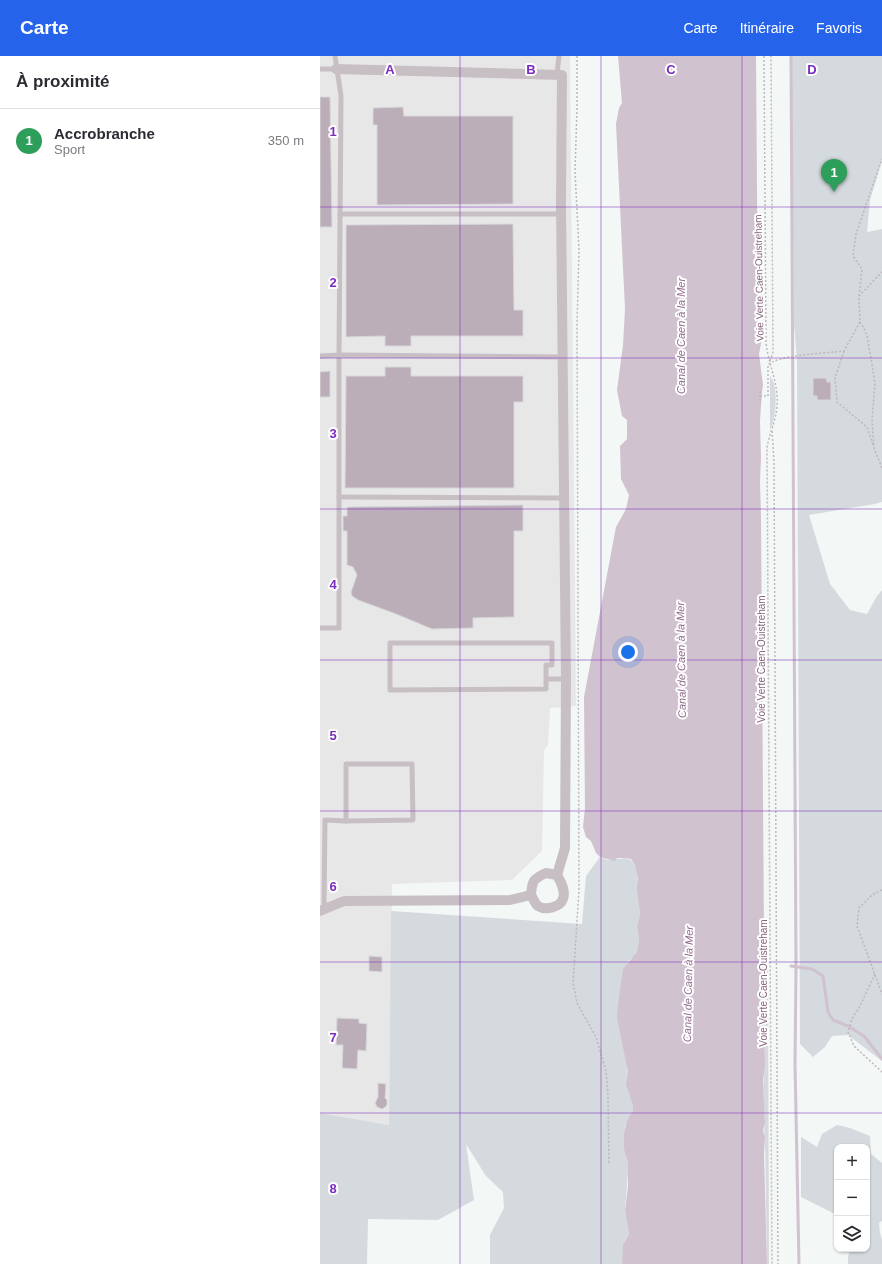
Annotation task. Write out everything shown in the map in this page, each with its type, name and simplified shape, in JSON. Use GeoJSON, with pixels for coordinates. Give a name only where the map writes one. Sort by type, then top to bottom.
{"type":"FeatureCollection","features":[{"type":"Feature","properties":{"kind":"street"},"geometry":{"type":"LineString","coordinates":[[336,69],[562,75],[566,679],[565,848],[557,875],[563,886],[564,898],[560,904],[549,909],[538,906],[531,895],[532,885],[535,878],[546,874],[557,875]]}},
{"type":"Feature","properties":{"kind":"street"},"geometry":{"type":"LineString","coordinates":[[323,909],[344,901],[510,900],[531,895]]}},
{"type":"Feature","properties":{"kind":"lane"},"geometry":{"type":"LineString","coordinates":[[320,628],[339,628],[341,96],[335,56]]}},
{"type":"Feature","properties":{"kind":"lane"},"geometry":{"type":"LineString","coordinates":[[557,74],[559,56]]}},
{"type":"Feature","properties":{"kind":"lane"},"geometry":{"type":"LineString","coordinates":[[320,69],[336,69]]}},
{"type":"Feature","properties":{"kind":"lane"},"geometry":{"type":"LineString","coordinates":[[340,214],[562,214]]}},
{"type":"Feature","properties":{"kind":"lane"},"geometry":{"type":"LineString","coordinates":[[320,356],[563,357]]}},
{"type":"Feature","properties":{"kind":"lane"},"geometry":{"type":"LineString","coordinates":[[339,497],[564,498]]}},
{"type":"Feature","properties":{"kind":"lane"},"geometry":{"type":"LineString","coordinates":[[552,643],[552,665],[546,665],[546,679],[546,689],[390,690],[390,644],[552,643]]}},
{"type":"Feature","properties":{"kind":"lane"},"geometry":{"type":"LineString","coordinates":[[546,679],[566,679]]}},
{"type":"Feature","properties":{"kind":"lane"},"geometry":{"type":"LineString","coordinates":[[323,909],[325,820],[346,821],[412,820],[412,764],[346,764],[346,821]]}},
{"type":"Feature","properties":{"kind":"path"},"geometry":{"type":"LineString","coordinates":[[576,56],[577,108],[575,171],[579,250],[577,324],[579,890],[573,983],[577,1003],[596,1037],[606,1070],[609,1164]]}},
{"type":"Feature","properties":{"kind":"path","name":"Voie Verte Caen-Ouistreham"},"geometry":{"type":"LineString","coordinates":[[764,56],[766,342],[776,388],[777,405],[772,430],[766,448],[772,1264]]}},
{"type":"Feature","properties":{"kind":"path"},"geometry":{"type":"LineString","coordinates":[[760,396],[768,396],[768,365],[773,352],[771,56]]}},
{"type":"Feature","properties":{"kind":"path"},"geometry":{"type":"LineString","coordinates":[[882,159],[856,234],[853,256],[862,269],[859,296],[860,322],[844,351],[835,378],[837,402],[866,427],[882,468]]}},
{"type":"Feature","properties":{"kind":"path"},"geometry":{"type":"LineString","coordinates":[[859,296],[882,272]]}},
{"type":"Feature","properties":{"kind":"path"},"geometry":{"type":"LineString","coordinates":[[860,322],[867,336],[875,384],[872,420],[874,448]]}},
{"type":"Feature","properties":{"kind":"path"},"geometry":{"type":"LineString","coordinates":[[770,362],[780,358],[844,351]]}},
{"type":"Feature","properties":{"kind":"path"},"geometry":{"type":"LineString","coordinates":[[760,390],[760,401]]}},
{"type":"Feature","properties":{"kind":"path"},"geometry":{"type":"LineString","coordinates":[[772,430],[774,461],[774,751],[778,1264]]}},
{"type":"Feature","properties":{"kind":"path"},"geometry":{"type":"LineString","coordinates":[[882,890],[873,894],[859,908],[857,926],[882,994]]}},
{"type":"Feature","properties":{"kind":"path"},"geometry":{"type":"LineString","coordinates":[[875,974],[860,1006],[852,1019],[848,1032],[854,1046],[882,1072]]}},
{"type":"Feature","properties":{"kind":"shaded area"},"geometry":{"type":"Polygon","coordinates":[[[320,56],[570,56],[576,706],[550,708],[548,745],[544,750],[542,851],[512,880],[392,884],[389,1125],[320,1113],[320,56]]]}},
{"type":"Feature","properties":{"kind":"shaded area"},"geometry":{"type":"Polygon","coordinates":[[[791,56],[882,56],[882,161],[870,200],[867,232],[882,229],[882,502],[809,515],[830,584],[850,610],[867,614],[882,590],[882,1061],[848,1035],[832,1036],[825,1047],[813,1057],[800,1044],[797,361],[794,323],[791,56]]]}},
{"type":"Feature","properties":{"kind":"shaded area"},"geometry":{"type":"Polygon","coordinates":[[[770,376],[775,387],[776,403],[774,418],[770,430],[770,376]]]}},
{"type":"Feature","properties":{"kind":"shaded area"},"geometry":{"type":"Polygon","coordinates":[[[600,857],[608,860],[626,858],[631,860],[635,865],[637,871],[640,914],[637,926],[639,939],[637,952],[633,958],[628,961],[620,993],[618,1018],[628,1067],[627,1085],[633,1107],[625,1127],[624,1150],[628,1163],[628,1172],[625,1211],[629,1234],[626,1238],[624,1246],[622,1264],[490,1264],[490,1235],[504,1208],[503,1192],[486,1176],[466,1144],[474,1200],[438,1220],[368,1219],[367,1264],[320,1264],[320,1113],[389,1125],[391,911],[582,924],[586,876],[600,857]]]}},
{"type":"Feature","properties":{"kind":"shaded area"},"geometry":{"type":"Polygon","coordinates":[[[763,958],[768,961],[769,1264],[767,1264],[765,1121],[763,1087],[765,1066],[763,958]]]}},
{"type":"Feature","properties":{"kind":"shaded area"},"geometry":{"type":"Polygon","coordinates":[[[837,1125],[850,1128],[870,1136],[871,1154],[882,1163],[882,1221],[879,1223],[882,1240],[882,1264],[848,1264],[849,1252],[870,1252],[870,1144],[834,1144],[834,1214],[801,1197],[801,1137],[817,1147],[822,1134],[837,1125]]]}},
{"type":"Feature","properties":{"kind":"water","name":"Canal de Caen à la Mer"},"geometry":{"type":"Polygon","coordinates":[[[618,56],[756,56],[758,322],[762,338],[759,354],[763,385],[760,421],[760,482],[765,1066],[763,1080],[765,1123],[763,1131],[765,1137],[764,1154],[767,1264],[622,1264],[623,1245],[629,1234],[625,1211],[628,1186],[628,1163],[624,1150],[624,1133],[627,1121],[633,1110],[633,1106],[626,1084],[628,1070],[617,1018],[623,969],[637,952],[639,939],[637,926],[640,914],[637,888],[638,878],[635,865],[631,859],[617,858],[615,861],[600,857],[596,853],[591,841],[586,837],[583,827],[585,808],[584,697],[616,527],[626,509],[629,495],[621,479],[620,446],[627,439],[627,420],[622,416],[617,390],[623,345],[625,309],[616,124],[619,108],[622,103],[618,56]]]}},
{"type":"Feature","properties":{"kind":"building"},"geometry":{"type":"Polygon","coordinates":[[[320,97],[330,97],[332,227],[320,227],[320,97]]]}},
{"type":"Feature","properties":{"kind":"building"},"geometry":{"type":"Polygon","coordinates":[[[403,107],[404,116],[513,116],[513,204],[377,205],[377,125],[373,125],[373,108],[403,107]]]}},
{"type":"Feature","properties":{"kind":"building"},"geometry":{"type":"Polygon","coordinates":[[[513,224],[514,310],[523,310],[523,336],[411,336],[411,346],[385,346],[385,336],[346,337],[346,225],[513,224]]]}},
{"type":"Feature","properties":{"kind":"building"},"geometry":{"type":"Polygon","coordinates":[[[385,367],[411,367],[411,376],[523,376],[523,402],[514,402],[514,488],[345,488],[346,376],[385,376],[385,367]]]}},
{"type":"Feature","properties":{"kind":"building"},"geometry":{"type":"Polygon","coordinates":[[[330,371],[330,397],[320,397],[320,372],[330,371]]]}},
{"type":"Feature","properties":{"kind":"building"},"geometry":{"type":"Polygon","coordinates":[[[813,378],[826,378],[827,382],[831,382],[831,400],[817,400],[817,396],[813,396],[813,378]]]}},
{"type":"Feature","properties":{"kind":"building"},"geometry":{"type":"Polygon","coordinates":[[[523,505],[523,531],[514,531],[514,617],[473,618],[473,628],[432,629],[358,600],[352,596],[351,592],[357,575],[353,567],[347,565],[347,531],[343,531],[343,516],[347,516],[347,507],[523,505]]]}},
{"type":"Feature","properties":{"kind":"building"},"geometry":{"type":"Polygon","coordinates":[[[369,956],[382,957],[382,972],[369,971],[369,956]]]}},
{"type":"Feature","properties":{"kind":"building"},"geometry":{"type":"Polygon","coordinates":[[[337,1018],[359,1019],[359,1023],[367,1024],[366,1051],[358,1050],[357,1069],[342,1068],[343,1045],[336,1045],[337,1018]]]}},
{"type":"Feature","properties":{"kind":"building"},"geometry":{"type":"Polygon","coordinates":[[[378,1083],[386,1084],[385,1098],[387,1100],[387,1105],[382,1109],[377,1107],[375,1103],[378,1097],[378,1083]]]}},
{"type":"Feature","properties":{"kind":"waterway"},"geometry":{"type":"LineString","coordinates":[[791,56],[796,967],[795,1064],[799,1264]]}},
{"type":"Feature","properties":{"kind":"waterway"},"geometry":{"type":"LineString","coordinates":[[791,966],[812,969],[823,976],[828,1012],[833,1020],[848,1026],[864,1036],[882,1059]]}},
{"type":"Feature","properties":{"kind":"place","name":"Accrobranche"},"geometry":{"type":"Point","coordinates":[834,192]}}]}
